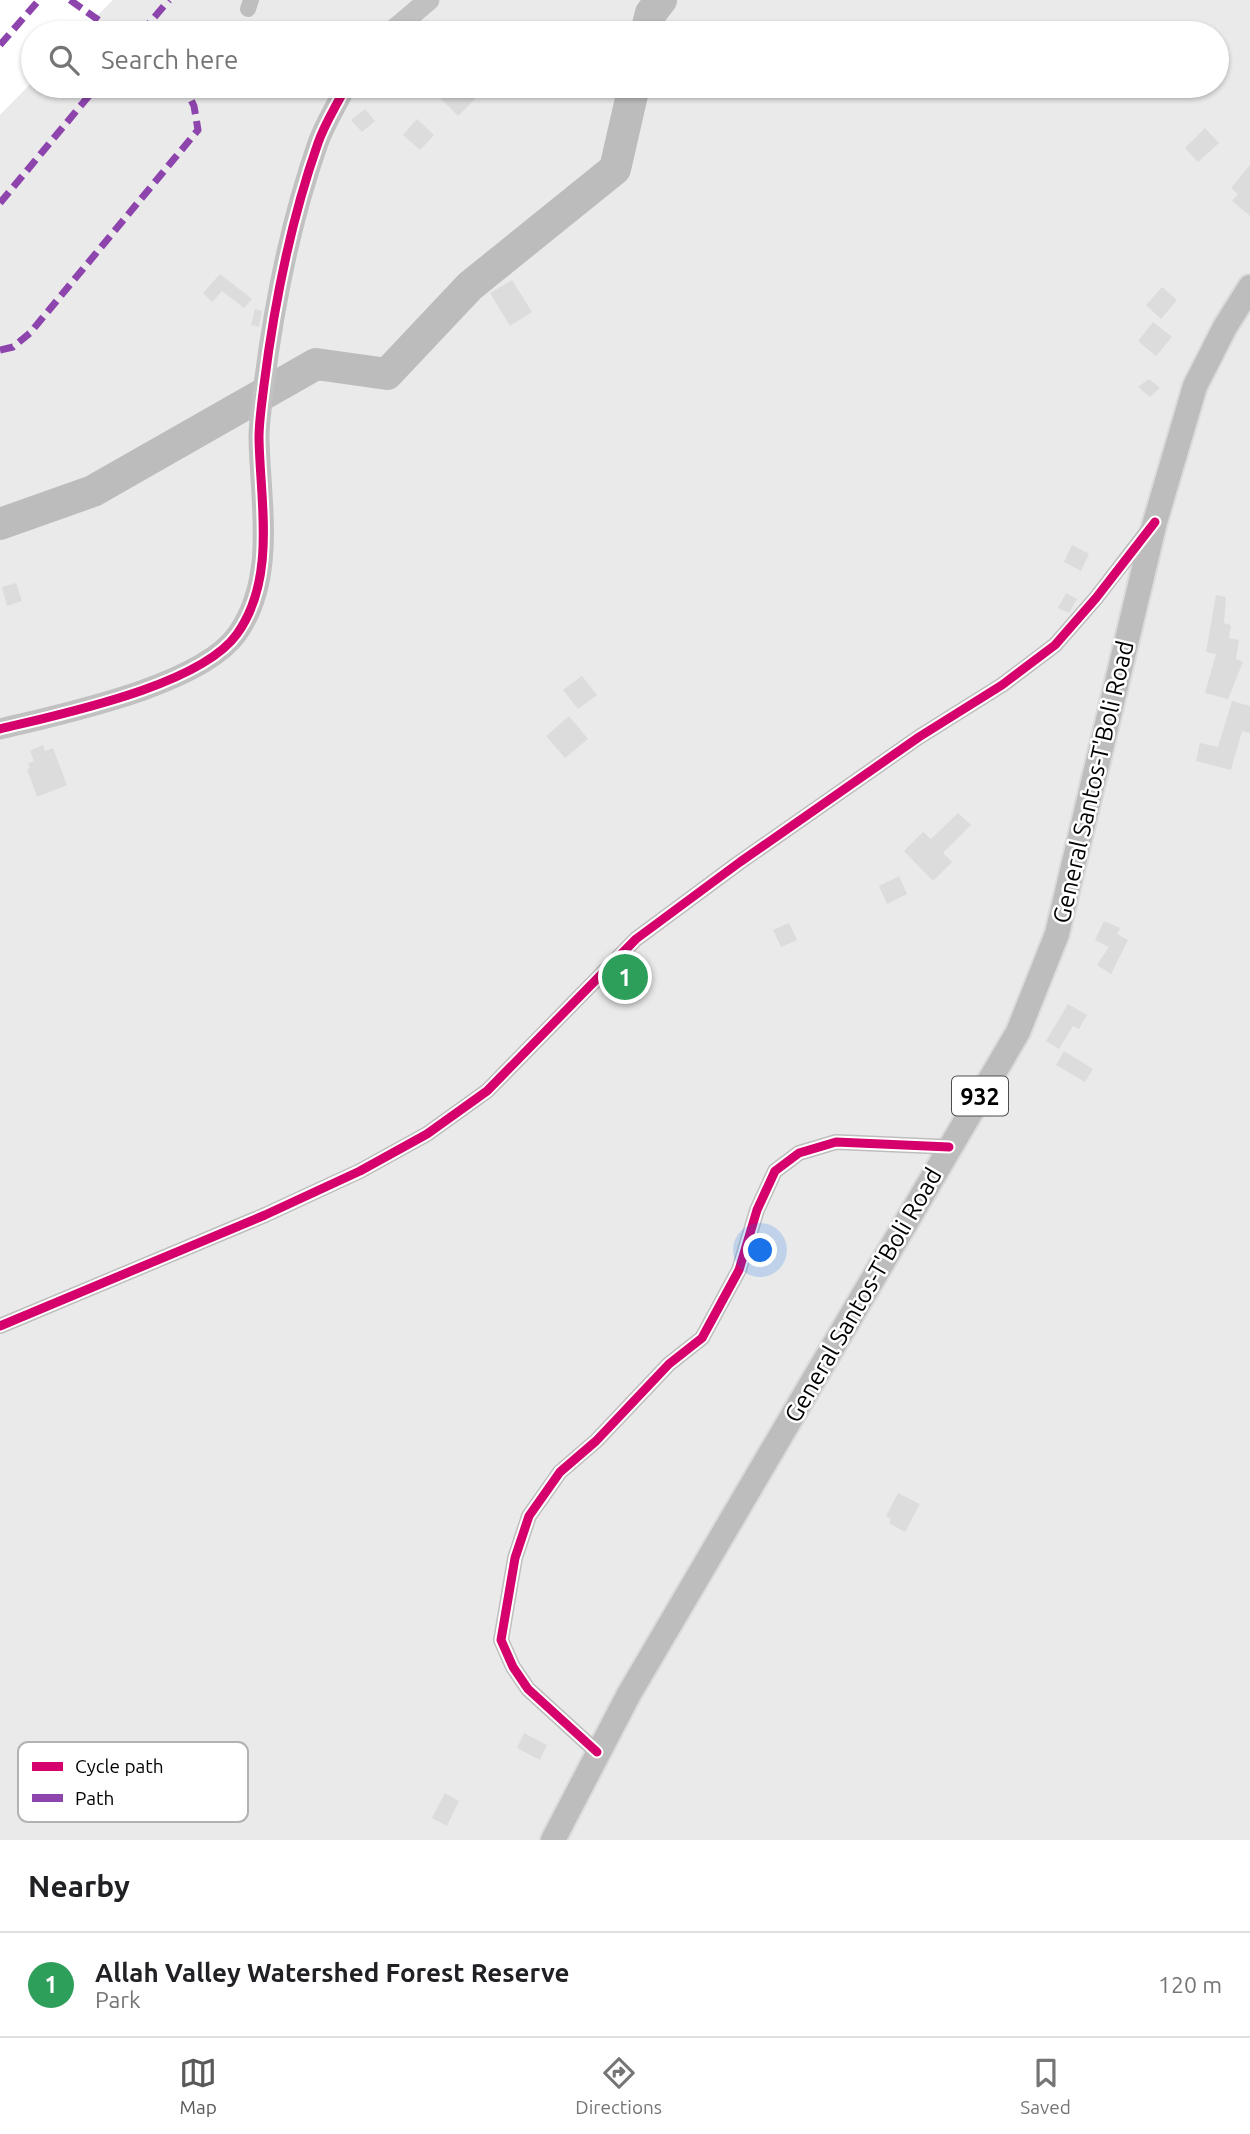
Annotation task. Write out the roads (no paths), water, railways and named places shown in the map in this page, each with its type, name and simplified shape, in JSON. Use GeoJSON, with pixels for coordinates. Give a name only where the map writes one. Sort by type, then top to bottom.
{"type":"FeatureCollection","features":[{"type":"Feature","properties":{"kind":"main road","name":"General Santos-T'Boli Road"},"geometry":{"type":"LineString","coordinates":[[553,1840],[597,1752],[1018,1032],[1057,934],[1155,522],[1195,386],[1225,327],[1250,287]]}},
{"type":"Feature","properties":{"kind":"street"},"geometry":{"type":"LineString","coordinates":[[404,21],[429,0]]}},
{"type":"Feature","properties":{"kind":"street"},"geometry":{"type":"LineString","coordinates":[[0,729],[115,698],[175,676],[216,654],[237,634],[256,590],[264,541],[259,436],[289,246],[319,142],[340,98]]}},
{"type":"Feature","properties":{"kind":"street"},"geometry":{"type":"LineString","coordinates":[[0,1326],[265,1215],[360,1171],[427,1134],[486,1091],[636,939],[740,862],[919,737],[1002,685],[1055,645],[1096,598],[1155,522]]}},
{"type":"Feature","properties":{"kind":"street"},"geometry":{"type":"LineString","coordinates":[[597,1752],[528,1689],[513,1667],[501,1640],[515,1558],[529,1516],[561,1472],[596,1441],[669,1364],[702,1338],[739,1270],[757,1210],[775,1171],[799,1153],[836,1142],[949,1147]]}},
{"type":"Feature","properties":{"kind":"waterway"},"geometry":{"type":"LineString","coordinates":[[649,21],[651,13],[661,0]]}},
{"type":"Feature","properties":{"kind":"waterway"},"geometry":{"type":"LineString","coordinates":[[0,524],[93,491],[316,364],[387,374],[470,286],[615,169],[631,98]]}},
{"type":"Feature","properties":{"kind":"place","name":"Allah Valley Watershed Forest Reserve"},"geometry":{"type":"Point","coordinates":[625,977]}}]}
